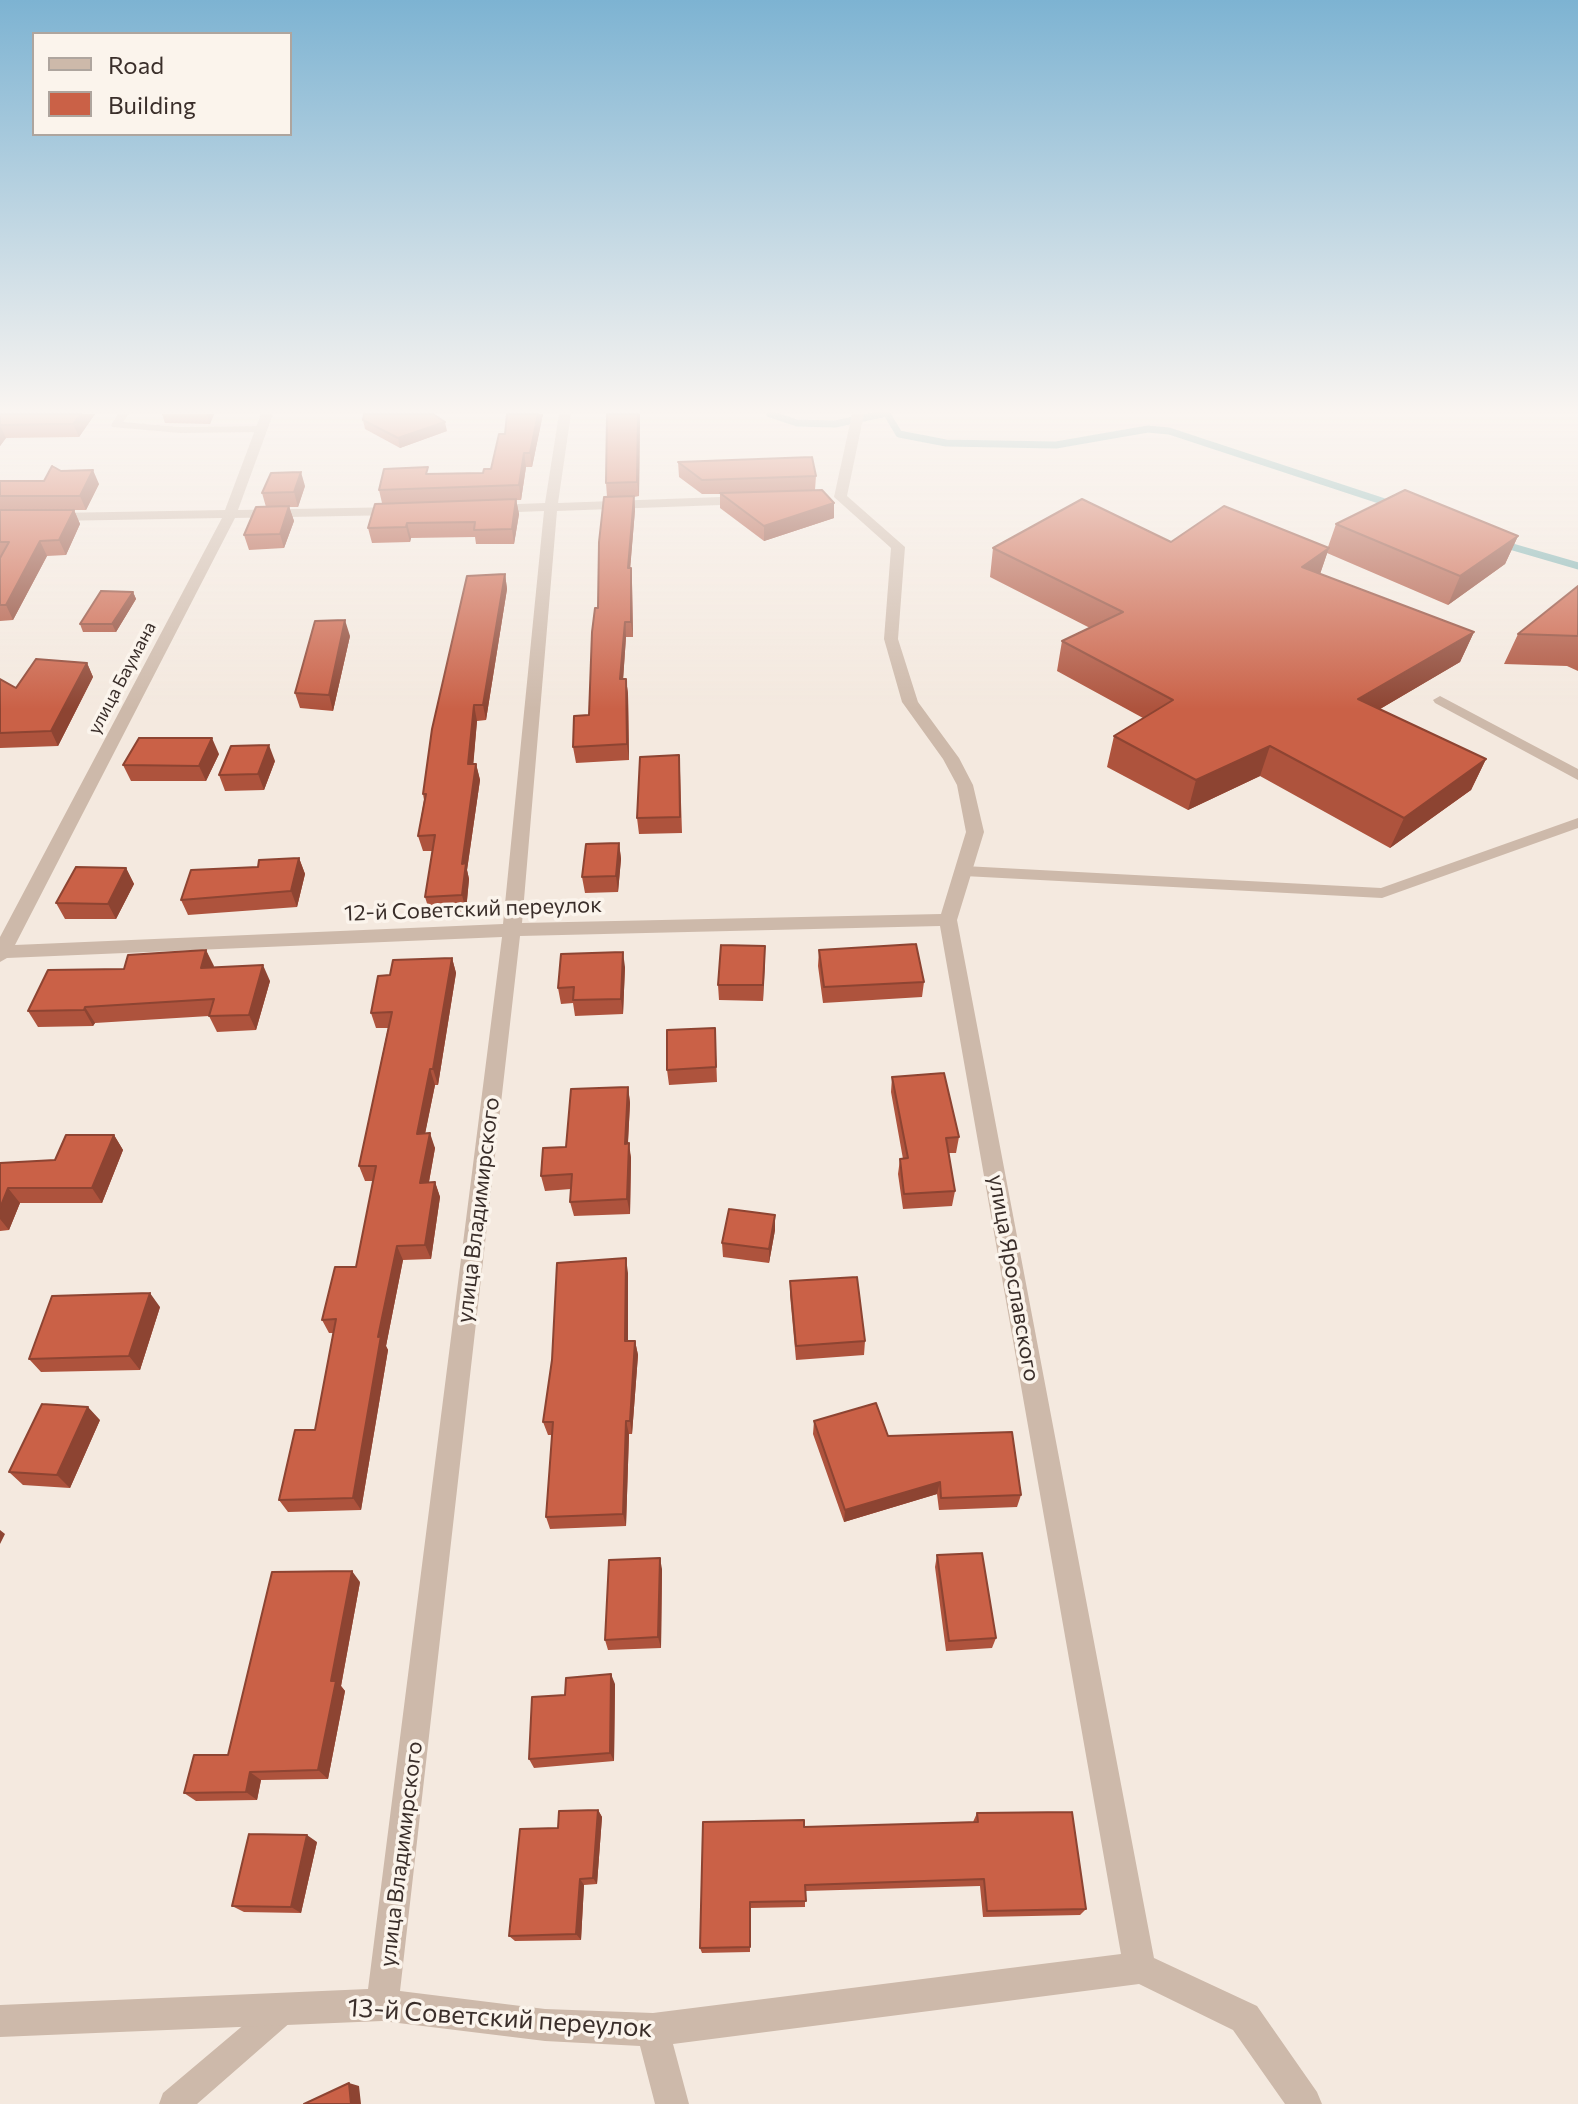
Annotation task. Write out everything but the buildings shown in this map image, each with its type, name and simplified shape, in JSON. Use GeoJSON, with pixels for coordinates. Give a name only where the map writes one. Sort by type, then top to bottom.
{"type":"FeatureCollection","features":[{"type":"Feature","properties":{"kind":"street","name":"улица Баумана"},"geometry":{"type":"LineString","coordinates":[[1,953],[230,512]]}},
{"type":"Feature","properties":{"kind":"street"},"geometry":{"type":"LineString","coordinates":[[0,518],[369,512]]}},
{"type":"Feature","properties":{"kind":"street","name":"улица Владимирского"},"geometry":{"type":"LineString","coordinates":[[382,2005],[512,930],[551,512]]}},
{"type":"Feature","properties":{"kind":"street","name":"улица Ярославского"},"geometry":{"type":"LineString","coordinates":[[852,512],[898,547],[891,639],[910,702],[951,758],[965,785],[975,832],[948,920],[1140,1968]]}},
{"type":"Feature","properties":{"kind":"street","name":"12-й Советский переулок"},"geometry":{"type":"LineString","coordinates":[[1,953],[512,930],[948,920]]}},
{"type":"Feature","properties":{"kind":"street"},"geometry":{"type":"LineString","coordinates":[[1140,1968],[1245,2018],[1305,2104]]}},
{"type":"Feature","properties":{"kind":"street","name":"13-й Советский переулок"},"geometry":{"type":"LineString","coordinates":[[0,2021],[382,2005],[545,2025],[653,2030],[1140,1968]]}},
{"type":"Feature","properties":{"kind":"street"},"geometry":{"type":"LineString","coordinates":[[653,2030],[672,2104]]}},
{"type":"Feature","properties":{"kind":"lane"},"geometry":{"type":"LineString","coordinates":[[1440,700],[1578,775]]}},
{"type":"Feature","properties":{"kind":"lane"},"geometry":{"type":"LineString","coordinates":[[964,871],[1382,893],[1578,823]]}},
{"type":"Feature","properties":{"kind":"lane"},"geometry":{"type":"LineString","coordinates":[[174,2104],[284,2009]]}},
{"type":"Feature","properties":{"kind":"waterway"},"geometry":{"type":"LineString","coordinates":[[1499,543],[1578,566]]}}]}
